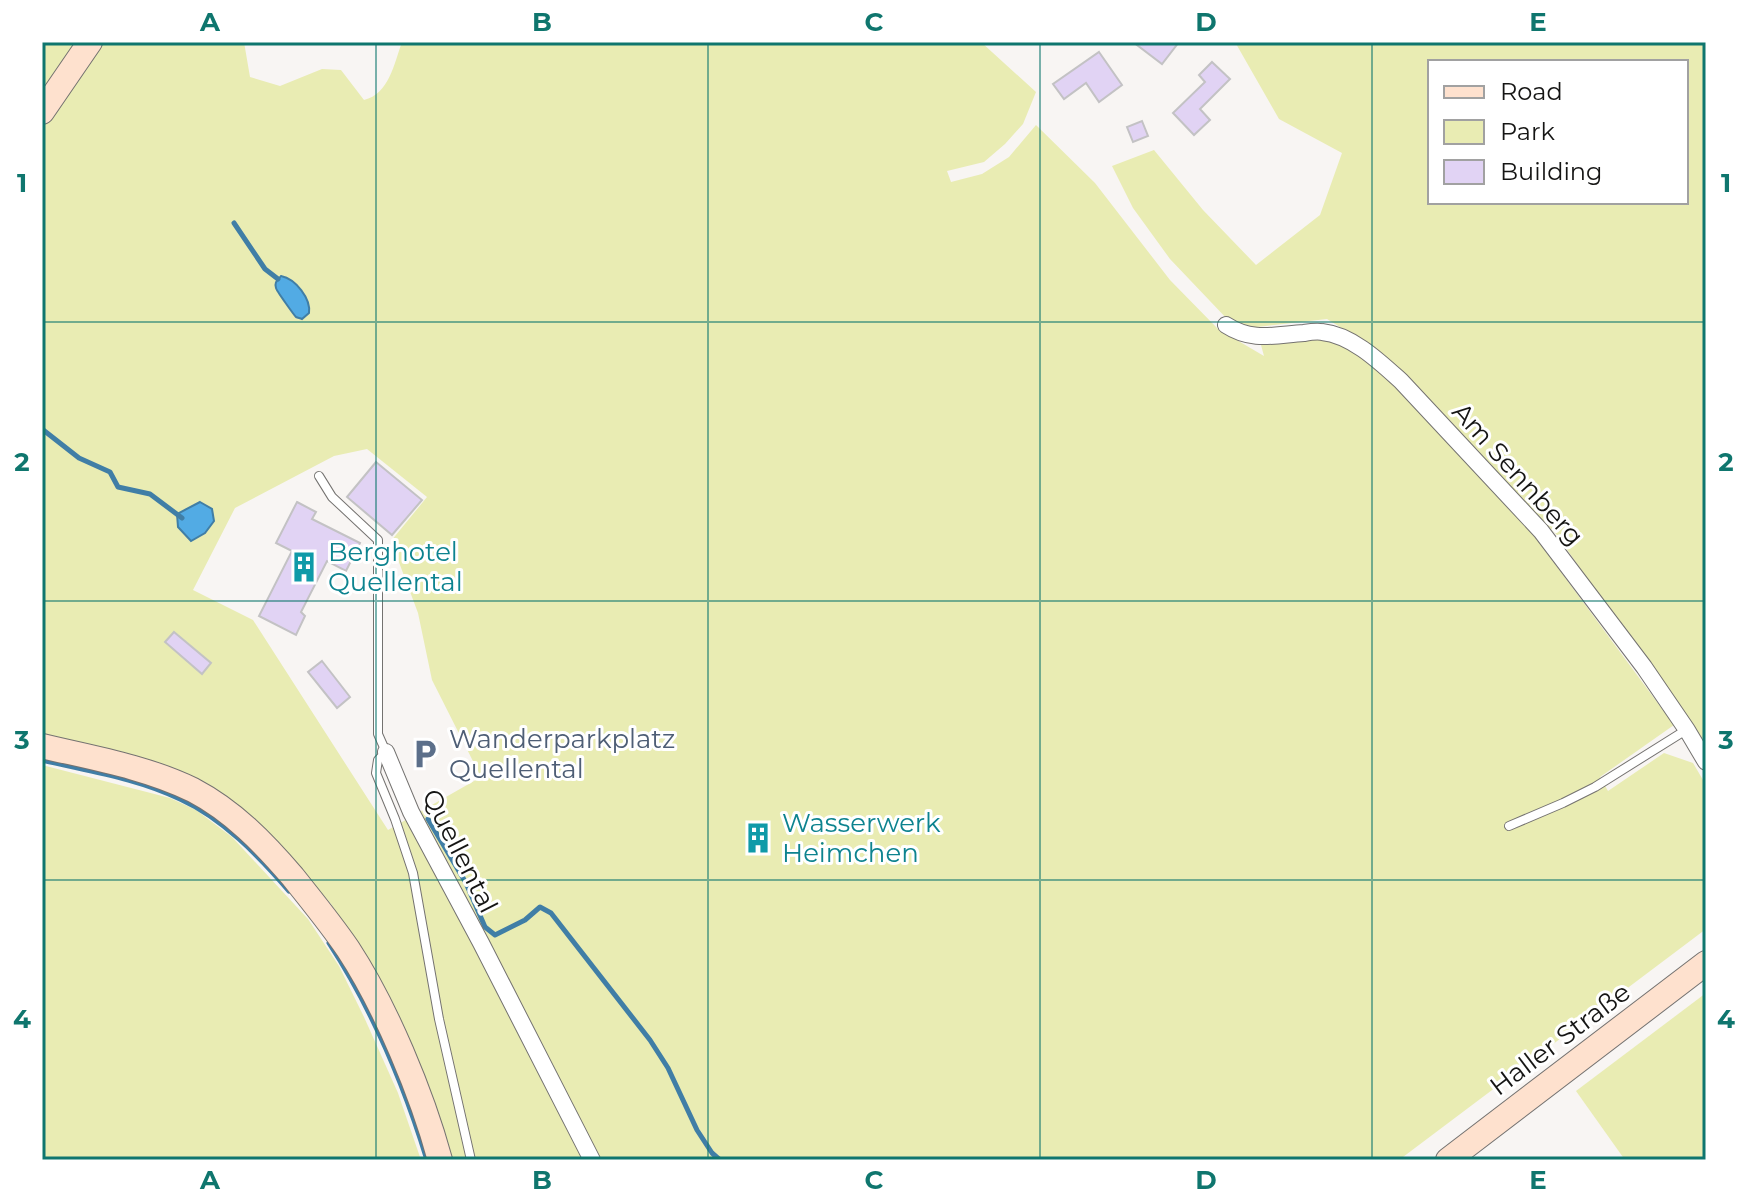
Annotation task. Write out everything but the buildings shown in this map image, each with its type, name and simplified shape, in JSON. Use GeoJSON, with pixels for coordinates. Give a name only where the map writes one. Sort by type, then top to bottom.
{"type":"FeatureCollection","features":[{"type":"Feature","properties":{"kind":"main road"},"geometry":{"type":"LineString","coordinates":[[42,112],[90,42]]}},
{"type":"Feature","properties":{"kind":"main road"},"geometry":{"type":"LineString","coordinates":[[42,746],[123,765],[192,790],[231,815],[263,842],[320,910],[349,951],[374,996],[415,1087],[440,1160]]}},
{"type":"Feature","properties":{"kind":"main road","name":"Haller Straße"},"geometry":{"type":"LineString","coordinates":[[1448,1160],[1706,963]]}},
{"type":"Feature","properties":{"kind":"street","name":"Am Sennberg"},"geometry":{"type":"LineString","coordinates":[[1226,325],[1251,337],[1321,331],[1361,348],[1376,359],[1411,391],[1541,531],[1644,667],[1706,762]]}},
{"type":"Feature","properties":{"kind":"street","name":"Quellental"},"geometry":{"type":"LineString","coordinates":[[386,752],[411,812],[592,1160]]}},
{"type":"Feature","properties":{"kind":"lane","name":"Quellental"},"geometry":{"type":"LineString","coordinates":[[319,476],[332,497],[378,540],[378,734],[386,752]]}},
{"type":"Feature","properties":{"kind":"lane"},"geometry":{"type":"LineString","coordinates":[[1509,826],[1595,787],[1687,730]]}},
{"type":"Feature","properties":{"kind":"lane"},"geometry":{"type":"LineString","coordinates":[[386,752],[378,760],[376,773],[413,873],[439,1019],[471,1160]]}},
{"type":"Feature","properties":{"kind":"green space"},"geometry":{"type":"Polygon","coordinates":[[[45,42],[79,42],[42,96],[42,49],[45,42]]]}},
{"type":"Feature","properties":{"kind":"green space"},"geometry":{"type":"Polygon","coordinates":[[[103,42],[244,42],[250,77],[280,86],[322,69],[341,70],[364,100],[385,85],[402,42],[981,42],[1036,92],[1023,124],[1005,144],[984,162],[947,171],[951,182],[982,174],[1009,157],[1036,125],[1095,183],[1170,280],[1218,329],[1264,356],[1261,345],[1266,340],[1322,337],[1357,351],[1385,371],[1535,537],[1674,725],[1600,777],[1608,791],[1664,753],[1693,763],[1706,785],[1706,929],[1399,1160],[449,1160],[383,992],[331,904],[270,834],[160,766],[42,733],[42,129],[103,42]],[[367,449],[334,456],[235,508],[193,590],[253,620],[388,830],[481,777],[432,680],[418,613],[391,541],[427,497],[367,449]]]}},
{"type":"Feature","properties":{"kind":"green space"},"geometry":{"type":"Polygon","coordinates":[[[1235,42],[1706,42],[1706,752],[1557,535],[1382,353],[1327,319],[1248,328],[1229,321],[1170,259],[1133,208],[1112,166],[1154,150],[1203,210],[1256,265],[1320,215],[1342,153],[1279,119],[1235,42]]]}},
{"type":"Feature","properties":{"kind":"green space"},"geometry":{"type":"Polygon","coordinates":[[[42,765],[170,798],[196,810],[232,837],[308,919],[339,966],[398,1093],[421,1160],[42,1160],[42,765]]]}},
{"type":"Feature","properties":{"kind":"green space"},"geometry":{"type":"Polygon","coordinates":[[[1706,993],[1706,1160],[1625,1160],[1576,1091],[1706,993]]]}},
{"type":"Feature","properties":{"kind":"water"},"geometry":{"type":"Polygon","coordinates":[[[281,276],[297,285],[305,296],[309,313],[302,319],[296,317],[277,290],[276,283],[281,276]]]}},
{"type":"Feature","properties":{"kind":"water"},"geometry":{"type":"Polygon","coordinates":[[[200,502],[212,509],[214,521],[205,533],[191,541],[178,527],[177,514],[200,502]]]}},
{"type":"Feature","properties":{"kind":"waterway"},"geometry":{"type":"LineString","coordinates":[[234,223],[265,269],[278,279]]}},
{"type":"Feature","properties":{"kind":"waterway"},"geometry":{"type":"LineString","coordinates":[[42,429],[79,458],[110,472],[118,487],[150,494],[182,518]]}},
{"type":"Feature","properties":{"kind":"waterway"},"geometry":{"type":"LineString","coordinates":[[42,760],[147,786],[196,807],[239,839],[289,891]]}},
{"type":"Feature","properties":{"kind":"waterway"},"geometry":{"type":"LineString","coordinates":[[428,819],[466,883],[485,927],[495,935],[525,920],[540,907],[551,913],[650,1040],[668,1068],[697,1130],[720,1160]]}},
{"type":"Feature","properties":{"kind":"waterway"},"geometry":{"type":"LineString","coordinates":[[329,943],[386,1048],[427,1160]]}},
{"type":"Feature","properties":{"kind":"place","name":"Berghotel Quellental"},"geometry":{"type":"Point","coordinates":[304,567]}},
{"type":"Feature","properties":{"kind":"place","name":"Wanderparkplatz Quellental"},"geometry":{"type":"Point","coordinates":[425,754]}},
{"type":"Feature","properties":{"kind":"place","name":"Wasserwerk Heimchen"},"geometry":{"type":"Point","coordinates":[758,838]}}]}
